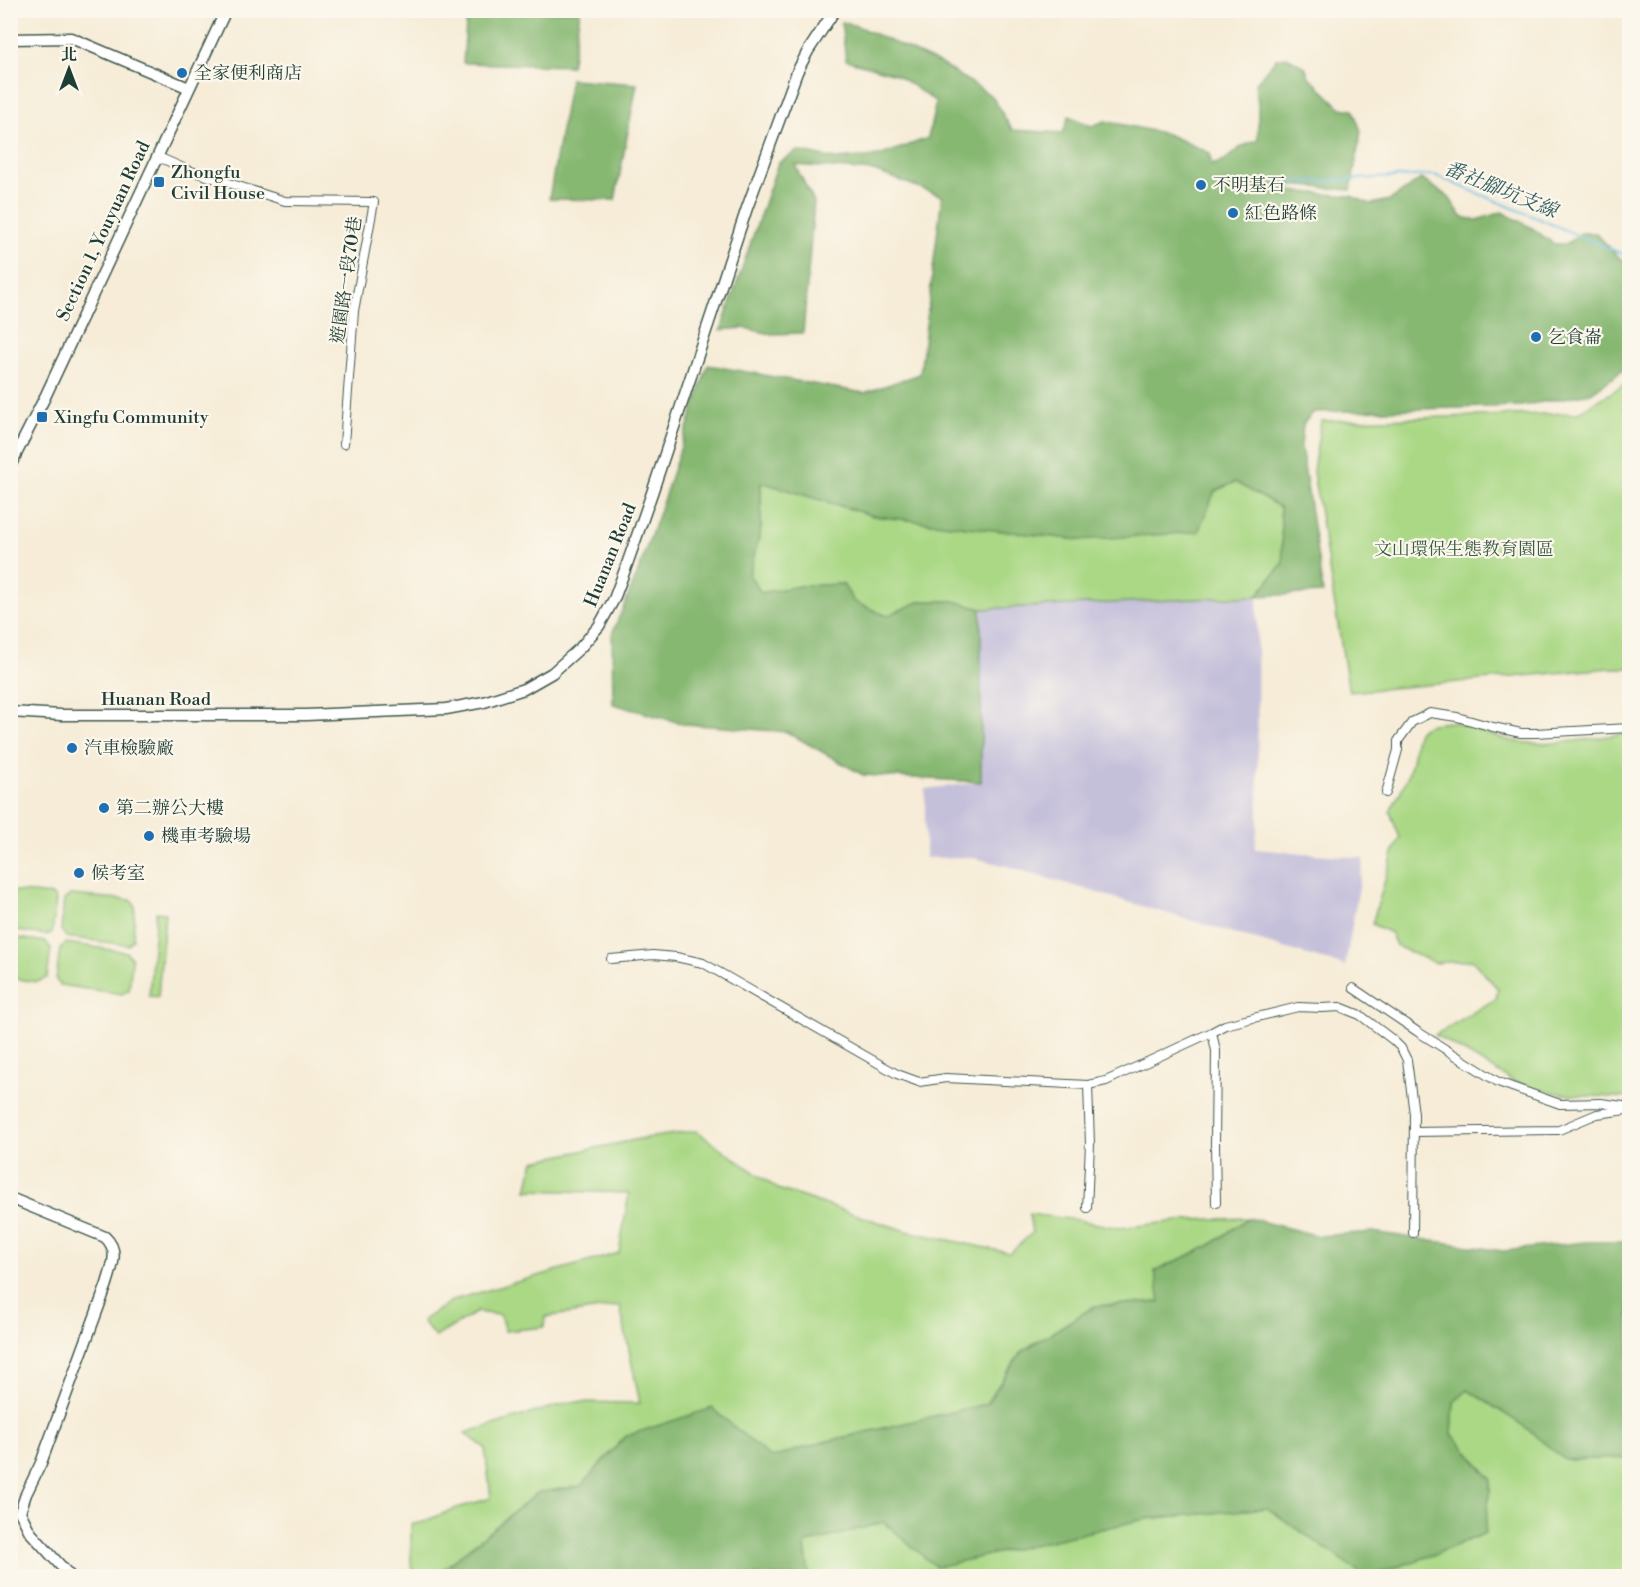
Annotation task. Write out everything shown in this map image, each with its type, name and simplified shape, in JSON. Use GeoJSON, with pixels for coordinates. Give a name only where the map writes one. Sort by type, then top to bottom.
{"type":"FeatureCollection","features":[{"type":"Feature","properties":{"kind":"street","name":"Section 1, Youyuan Road"},"geometry":{"type":"LineString","coordinates":[[10,466],[45,397],[226,10]]}},
{"type":"Feature","properties":{"kind":"street","name":"Huanan Road"},"geometry":{"type":"LineString","coordinates":[[10,712],[61,715],[306,715],[446,709],[484,702],[524,689],[552,673],[580,648],[599,626],[614,599],[627,567],[747,208],[797,72],[835,10]]}},
{"type":"Feature","properties":{"kind":"street"},"geometry":{"type":"LineString","coordinates":[[10,39],[71,38],[189,88]]}},
{"type":"Feature","properties":{"kind":"street","name":"遊園路一段70巷"},"geometry":{"type":"LineString","coordinates":[[155,161],[163,159],[188,170],[285,201],[374,202],[354,311],[344,444]]}},
{"type":"Feature","properties":{"kind":"street"},"geometry":{"type":"LineString","coordinates":[[1386,792],[1398,750],[1398,741],[1412,722],[1430,713],[1457,717],[1521,733],[1629,728]]}},
{"type":"Feature","properties":{"kind":"street"},"geometry":{"type":"LineString","coordinates":[[611,959],[653,955],[703,963],[897,1074],[919,1082],[946,1078],[1088,1084],[1106,1081],[1225,1025],[1298,1007],[1340,1006],[1360,1015],[1394,1040],[1407,1060],[1415,1132],[1413,1233]]}},
{"type":"Feature","properties":{"kind":"street"},"geometry":{"type":"LineString","coordinates":[[1353,987],[1418,1032],[1498,1082],[1560,1104],[1601,1103],[1629,1108]]}},
{"type":"Feature","properties":{"kind":"street"},"geometry":{"type":"LineString","coordinates":[[1212,1032],[1216,1051],[1216,1203]]}},
{"type":"Feature","properties":{"kind":"street"},"geometry":{"type":"LineString","coordinates":[[1087,1208],[1090,1144],[1088,1084]]}},
{"type":"Feature","properties":{"kind":"street"},"geometry":{"type":"LineString","coordinates":[[1415,1132],[1559,1130],[1597,1114],[1629,1108]]}},
{"type":"Feature","properties":{"kind":"street"},"geometry":{"type":"LineString","coordinates":[[10,1198],[93,1230],[111,1242],[115,1254],[107,1284],[41,1463],[20,1512],[30,1532],[70,1576]]}},
{"type":"Feature","properties":{"kind":"shaded area"},"geometry":{"type":"Polygon","coordinates":[[[1257,596],[1258,820],[1255,849],[1364,858],[1345,966],[1007,866],[970,857],[925,858],[925,789],[981,782],[981,609],[1257,596]]]}},
{"type":"Feature","properties":{"kind":"green space"},"geometry":{"type":"Polygon","coordinates":[[[467,11],[580,11],[571,66],[463,63],[467,11]]]}},
{"type":"Feature","properties":{"kind":"green space"},"geometry":{"type":"Polygon","coordinates":[[[841,22],[857,26],[941,64],[992,96],[1012,130],[1063,133],[1069,116],[1091,126],[1105,121],[1167,134],[1210,153],[1211,165],[1222,162],[1241,147],[1258,140],[1258,103],[1255,84],[1276,59],[1287,57],[1305,67],[1309,77],[1341,108],[1353,110],[1361,131],[1351,190],[1289,185],[1289,191],[1351,196],[1371,204],[1390,200],[1421,179],[1448,196],[1462,217],[1477,220],[1502,212],[1532,228],[1554,244],[1566,244],[1581,233],[1596,233],[1618,257],[1629,263],[1629,366],[1591,393],[1521,406],[1314,412],[1303,424],[1301,446],[1323,593],[1257,596],[1283,563],[1280,507],[1235,482],[1215,491],[1198,532],[1080,540],[874,516],[761,482],[761,529],[749,575],[761,593],[800,586],[843,584],[854,602],[887,616],[921,601],[954,601],[981,609],[981,782],[863,775],[787,732],[684,724],[613,704],[612,634],[637,575],[708,365],[864,393],[920,374],[942,196],[874,171],[795,165],[814,202],[803,333],[771,334],[744,328],[721,330],[778,163],[797,151],[836,159],[879,156],[928,138],[936,102],[895,74],[846,60],[841,22]]]}},
{"type":"Feature","properties":{"kind":"green space"},"geometry":{"type":"Polygon","coordinates":[[[570,79],[637,84],[615,200],[549,199],[570,79]]]}},
{"type":"Feature","properties":{"kind":"green space","name":"文山環保生態教育園區"},"geometry":{"type":"Polygon","coordinates":[[[1629,382],[1629,668],[1349,692],[1313,471],[1321,421],[1577,413],[1629,382]]]}},
{"type":"Feature","properties":{"kind":"green space"},"geometry":{"type":"Polygon","coordinates":[[[761,482],[874,516],[1080,540],[1235,482],[1280,507],[1283,563],[1257,596],[981,609],[954,601],[921,601],[887,616],[854,602],[842,584],[800,586],[761,593],[749,575],[761,529],[761,482]]]}},
{"type":"Feature","properties":{"kind":"green space"},"geometry":{"type":"Polygon","coordinates":[[[1455,722],[1498,737],[1527,743],[1571,742],[1629,733],[1629,1098],[1572,1095],[1530,1087],[1515,1082],[1435,1035],[1496,999],[1498,989],[1472,960],[1435,963],[1396,946],[1391,933],[1372,924],[1394,850],[1400,838],[1390,812],[1407,777],[1417,734],[1428,725],[1455,722]]]}},
{"type":"Feature","properties":{"kind":"green space"},"geometry":{"type":"Polygon","coordinates":[[[11,891],[52,895],[56,900],[52,933],[46,935],[11,930],[11,891]]]}},
{"type":"Feature","properties":{"kind":"green space"},"geometry":{"type":"Polygon","coordinates":[[[70,895],[131,900],[135,906],[133,939],[128,945],[66,937],[61,930],[64,900],[70,895]]]}},
{"type":"Feature","properties":{"kind":"green space"},"geometry":{"type":"Polygon","coordinates":[[[156,912],[165,913],[158,997],[149,996],[156,912]]]}},
{"type":"Feature","properties":{"kind":"green space"},"geometry":{"type":"Polygon","coordinates":[[[11,937],[46,942],[51,949],[47,978],[37,982],[11,978],[11,937]]]}},
{"type":"Feature","properties":{"kind":"green space"},"geometry":{"type":"Polygon","coordinates":[[[66,943],[126,952],[132,959],[129,990],[122,994],[60,985],[56,980],[60,949],[66,943]]]}},
{"type":"Feature","properties":{"kind":"green space"},"geometry":{"type":"Polygon","coordinates":[[[696,1131],[778,1189],[906,1231],[1010,1253],[1032,1233],[1029,1214],[1119,1228],[1187,1220],[1248,1218],[1209,1246],[1155,1271],[1161,1302],[1095,1306],[1022,1351],[986,1404],[824,1442],[771,1458],[626,1436],[581,1486],[537,1493],[435,1576],[413,1576],[411,1524],[421,1523],[454,1509],[491,1498],[485,1448],[465,1433],[570,1402],[640,1403],[620,1306],[545,1317],[544,1327],[505,1331],[500,1315],[477,1312],[435,1337],[422,1321],[453,1300],[619,1253],[629,1193],[527,1190],[534,1161],[639,1139],[696,1131]]]}},
{"type":"Feature","properties":{"kind":"green space"},"geometry":{"type":"Polygon","coordinates":[[[1248,1218],[1319,1236],[1372,1232],[1503,1251],[1586,1242],[1629,1242],[1629,1458],[1565,1460],[1521,1424],[1468,1390],[1454,1402],[1452,1434],[1491,1479],[1485,1533],[1438,1553],[1371,1576],[1365,1576],[1267,1508],[1145,1519],[936,1567],[884,1522],[805,1544],[809,1576],[435,1576],[537,1493],[581,1486],[626,1436],[712,1408],[771,1458],[824,1442],[986,1404],[1022,1351],[1095,1306],[1160,1302],[1155,1271],[1209,1246],[1248,1218]]]}},
{"type":"Feature","properties":{"kind":"green space"},"geometry":{"type":"Polygon","coordinates":[[[1468,1390],[1521,1424],[1565,1460],[1629,1458],[1629,1576],[1371,1576],[1438,1553],[1485,1533],[1491,1478],[1452,1434],[1454,1402],[1468,1390]]]}},
{"type":"Feature","properties":{"kind":"green space"},"geometry":{"type":"Polygon","coordinates":[[[1267,1508],[1365,1576],[809,1576],[804,1544],[884,1522],[936,1567],[1145,1519],[1267,1508]]]}},
{"type":"Feature","properties":{"kind":"waterway","name":"番社腳坑支線"},"geometry":{"type":"LineString","coordinates":[[1285,183],[1434,175],[1630,257]]}},
{"type":"Feature","properties":{"kind":"place","name":"全家便利商店"},"geometry":{"type":"Point","coordinates":[182,73]}},
{"type":"Feature","properties":{"kind":"place","name":"Zhongfu Civil House"},"geometry":{"type":"Point","coordinates":[159,182]}},
{"type":"Feature","properties":{"kind":"place","name":"不明基石"},"geometry":{"type":"Point","coordinates":[1201,185]}},
{"type":"Feature","properties":{"kind":"place","name":"紅色路條"},"geometry":{"type":"Point","coordinates":[1233,213]}},
{"type":"Feature","properties":{"kind":"place","name":"乞食崙"},"geometry":{"type":"Point","coordinates":[1536,337]}},
{"type":"Feature","properties":{"kind":"place","name":"Xingfu Community"},"geometry":{"type":"Point","coordinates":[42,417]}},
{"type":"Feature","properties":{"kind":"place","name":"汽車檢驗廠"},"geometry":{"type":"Point","coordinates":[72,748]}},
{"type":"Feature","properties":{"kind":"place","name":"第二辦公大樓"},"geometry":{"type":"Point","coordinates":[104,808]}},
{"type":"Feature","properties":{"kind":"place","name":"機車考驗場"},"geometry":{"type":"Point","coordinates":[149,836]}},
{"type":"Feature","properties":{"kind":"place","name":"候考室"},"geometry":{"type":"Point","coordinates":[79,873]}}]}
